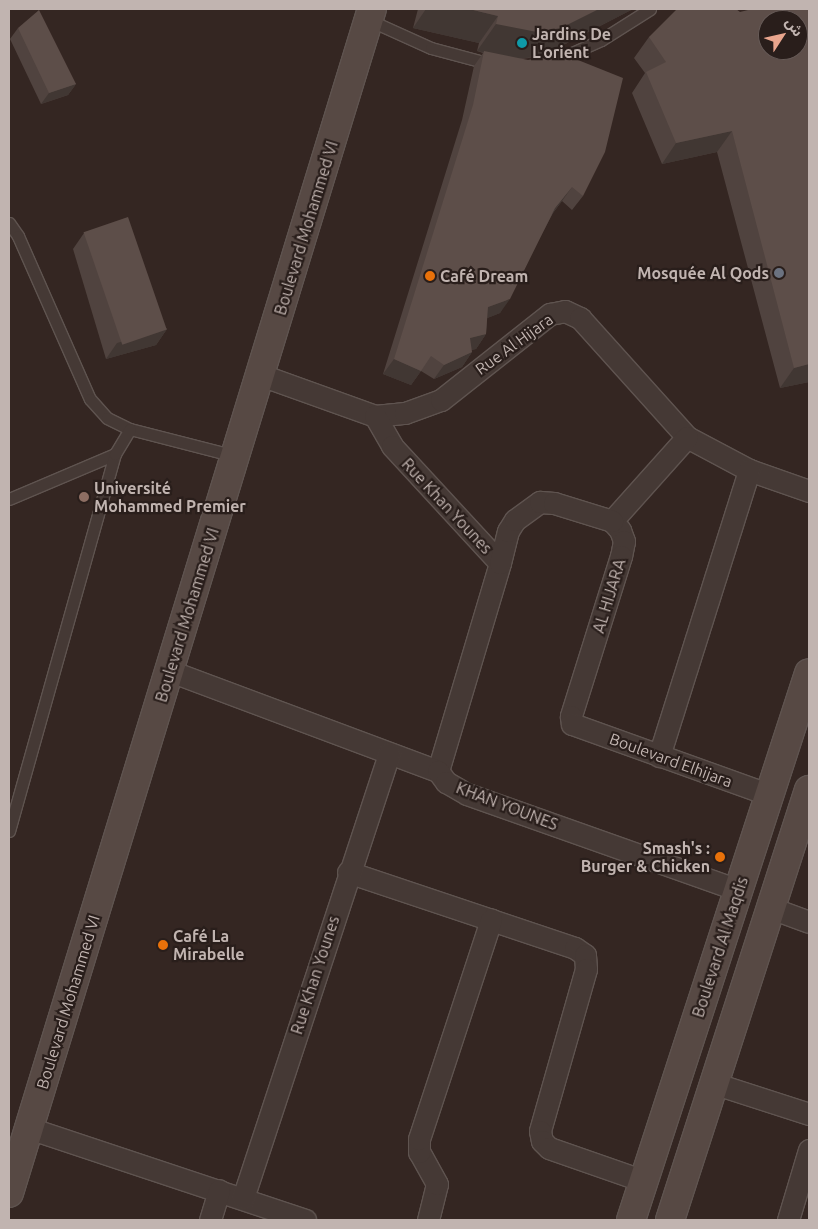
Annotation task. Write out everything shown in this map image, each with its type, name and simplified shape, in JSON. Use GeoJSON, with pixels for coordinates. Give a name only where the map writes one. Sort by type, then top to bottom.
{"type":"FeatureCollection","features":[{"type":"Feature","properties":{"kind":"street","name":"Boulevard Mohammed VI"},"geometry":{"type":"LineString","coordinates":[[9,1193],[370,14]]}},
{"type":"Feature","properties":{"kind":"street","name":"Rue Al Hijara"},"geometry":{"type":"LineString","coordinates":[[261,375],[376,416],[420,410],[441,400],[550,314],[565,311],[580,318],[687,436],[749,470],[809,491]]}},
{"type":"Feature","properties":{"kind":"street","name":"Rue Khan Younes"},"geometry":{"type":"LineString","coordinates":[[376,416],[392,446],[500,563],[438,771]]}},
{"type":"Feature","properties":{"kind":"street"},"geometry":{"type":"LineString","coordinates":[[500,563],[508,531],[515,520],[540,502],[554,503],[612,521],[687,436]]}},
{"type":"Feature","properties":{"kind":"street"},"geometry":{"type":"LineString","coordinates":[[659,756],[749,470]]}},
{"type":"Feature","properties":{"kind":"street","name":"AL HIJARA"},"geometry":{"type":"LineString","coordinates":[[572,724],[571,716],[622,556],[624,541],[620,530],[612,521]]}},
{"type":"Feature","properties":{"kind":"street","name":"KHAN YOUNES"},"geometry":{"type":"LineString","coordinates":[[170,671],[438,771],[446,782],[467,794],[738,890]]}},
{"type":"Feature","properties":{"kind":"street","name":"Boulevard Al Maqdis"},"geometry":{"type":"LineString","coordinates":[[631,1220],[809,673]]}},
{"type":"Feature","properties":{"kind":"street","name":"Boulevard Elhijara"},"geometry":{"type":"LineString","coordinates":[[572,724],[770,795]]}},
{"type":"Feature","properties":{"kind":"street","name":"Rue Khan Younes"},"geometry":{"type":"LineString","coordinates":[[242,1198],[348,872],[389,754]]}},
{"type":"Feature","properties":{"kind":"street"},"geometry":{"type":"LineString","coordinates":[[670,1220],[712,1084],[809,790]]}},
{"type":"Feature","properties":{"kind":"street"},"geometry":{"type":"LineString","coordinates":[[348,872],[575,948],[585,955],[586,969],[540,1131],[542,1141],[549,1148],[644,1181]]}},
{"type":"Feature","properties":{"kind":"street"},"geometry":{"type":"LineString","coordinates":[[770,908],[809,922]]}},
{"type":"Feature","properties":{"kind":"street"},"geometry":{"type":"LineString","coordinates":[[428,1220],[437,1184],[419,1152],[419,1138],[491,920]]}},
{"type":"Feature","properties":{"kind":"street"},"geometry":{"type":"LineString","coordinates":[[712,1084],[809,1114]]}},
{"type":"Feature","properties":{"kind":"street"},"geometry":{"type":"LineString","coordinates":[[29,1128],[220,1190],[304,1220]]}},
{"type":"Feature","properties":{"kind":"street"},"geometry":{"type":"LineString","coordinates":[[788,1220],[809,1150]]}},
{"type":"Feature","properties":{"kind":"street"},"geometry":{"type":"LineString","coordinates":[[210,1220],[220,1190]]}},
{"type":"Feature","properties":{"kind":"lane"},"geometry":{"type":"LineString","coordinates":[[538,65],[595,44],[650,9]]}},
{"type":"Feature","properties":{"kind":"lane"},"geometry":{"type":"LineString","coordinates":[[370,14],[431,48],[501,66]]}},
{"type":"Feature","properties":{"kind":"lane"},"geometry":{"type":"LineString","coordinates":[[9,223],[18,236],[90,399],[108,418],[130,429],[235,456]]}},
{"type":"Feature","properties":{"kind":"lane"},"geometry":{"type":"LineString","coordinates":[[9,831],[115,454],[130,429]]}},
{"type":"Feature","properties":{"kind":"lane"},"geometry":{"type":"LineString","coordinates":[[9,498],[115,454]]}},
{"type":"Feature","properties":{"kind":"building"},"geometry":{"type":"Polygon","coordinates":[[[469,9],[599,9],[561,28],[537,32],[496,24],[498,16],[469,9]]]}},
{"type":"Feature","properties":{"kind":"building","name":"Mosquée Al Qods"},"geometry":{"type":"Polygon","coordinates":[[[677,9],[736,9],[740,12],[752,9],[809,9],[809,364],[794,368],[732,131],[676,143],[646,72],[666,62],[649,37],[677,9]]]}},
{"type":"Feature","properties":{"kind":"building"},"geometry":{"type":"Polygon","coordinates":[[[39,10],[76,84],[49,93],[18,28],[39,10]]]}},
{"type":"Feature","properties":{"kind":"building"},"geometry":{"type":"Polygon","coordinates":[[[484,51],[528,60],[563,54],[623,78],[605,152],[583,196],[572,187],[555,208],[510,299],[488,307],[486,334],[470,338],[472,352],[444,365],[431,356],[421,371],[394,359],[473,105],[484,51]]]}},
{"type":"Feature","properties":{"kind":"building"},"geometry":{"type":"Polygon","coordinates":[[[128,217],[167,330],[122,345],[84,232],[128,217]]]}},
{"type":"Feature","properties":{"kind":"place","name":"Jardins De L'orient"},"geometry":{"type":"Point","coordinates":[522,43]}},
{"type":"Feature","properties":{"kind":"place","name":"Mosquée Al Qods"},"geometry":{"type":"Point","coordinates":[779,273]}},
{"type":"Feature","properties":{"kind":"place","name":"Café Dream"},"geometry":{"type":"Point","coordinates":[430,276]}},
{"type":"Feature","properties":{"kind":"place","name":"Université Mohammed Premier"},"geometry":{"type":"Point","coordinates":[84,497]}},
{"type":"Feature","properties":{"kind":"place","name":"Smash's : Burger & Chicken"},"geometry":{"type":"Point","coordinates":[720,857]}},
{"type":"Feature","properties":{"kind":"place","name":"Café La Mirabelle"},"geometry":{"type":"Point","coordinates":[163,945]}}]}
